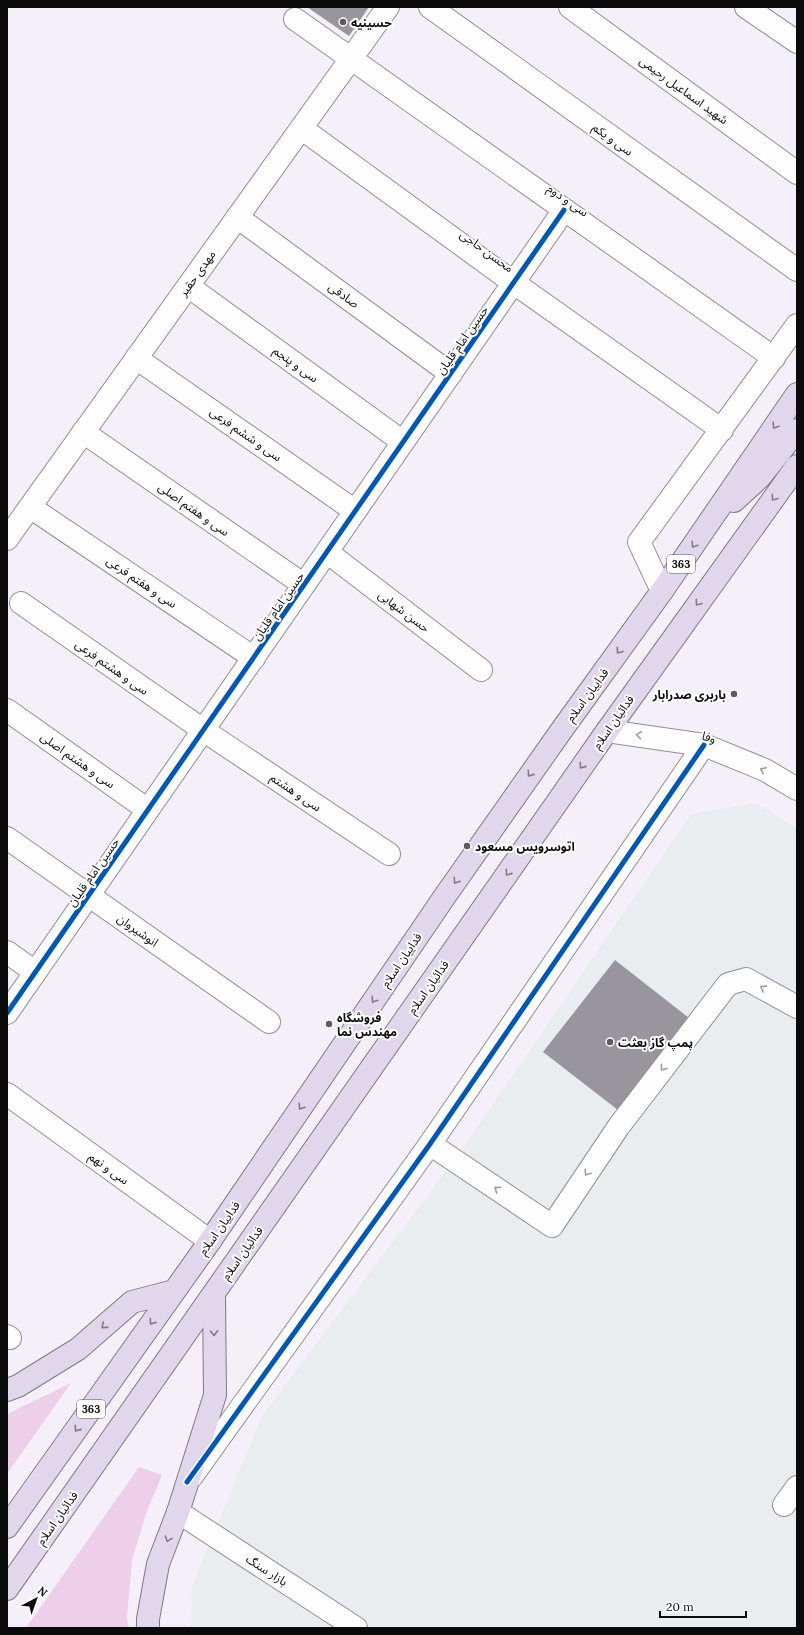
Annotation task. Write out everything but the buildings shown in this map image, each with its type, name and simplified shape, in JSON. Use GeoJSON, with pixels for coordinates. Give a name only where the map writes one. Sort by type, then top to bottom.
{"type":"FeatureCollection","features":[{"type":"Feature","properties":{"kind":"main road","name":"فداییان اسلام"},"geometry":{"type":"LineString","coordinates":[[7,1527],[210,1241],[445,896],[556,737],[662,591],[797,394]]}},
{"type":"Feature","properties":{"kind":"main road"},"geometry":{"type":"LineString","coordinates":[[708,524],[760,477],[797,430]]}},
{"type":"Feature","properties":{"kind":"main road","name":"فدائیان اسلام"},"geometry":{"type":"LineString","coordinates":[[7,1589],[607,730],[797,466]]}},
{"type":"Feature","properties":{"kind":"main road"},"geometry":{"type":"LineString","coordinates":[[7,1390],[18,1386],[78,1349],[132,1302],[174,1290]]}},
{"type":"Feature","properties":{"kind":"main road"},"geometry":{"type":"LineString","coordinates":[[148,1628],[148,1619],[158,1564],[178,1512],[215,1395],[214,1294]]}},
{"type":"Feature","properties":{"kind":"street","name":"مهدی حقیر"},"geometry":{"type":"LineString","coordinates":[[7,538],[388,7]]}},
{"type":"Feature","properties":{"kind":"street","name":"سی و یکم"},"geometry":{"type":"LineString","coordinates":[[430,7],[797,270]]}},
{"type":"Feature","properties":{"kind":"street","name":"شهید اسماعیل رحیمی"},"geometry":{"type":"LineString","coordinates":[[570,7],[797,172]]}},
{"type":"Feature","properties":{"kind":"street"},"geometry":{"type":"LineString","coordinates":[[746,7],[797,42]]}},
{"type":"Feature","properties":{"kind":"street","name":"سی و دوم"},"geometry":{"type":"LineString","coordinates":[[295,19],[774,358]]}},
{"type":"Feature","properties":{"kind":"street","name":"محسن حاجی"},"geometry":{"type":"LineString","coordinates":[[301,128],[514,283],[722,430]]}},
{"type":"Feature","properties":{"kind":"street","name":"حسین امام قلیان"},"geometry":{"type":"LineString","coordinates":[[7,1013],[564,210]]}},
{"type":"Feature","properties":{"kind":"street","name":"صادقی"},"geometry":{"type":"LineString","coordinates":[[237,217],[451,374]]}},
{"type":"Feature","properties":{"kind":"street","name":"سی و پنجم"},"geometry":{"type":"LineString","coordinates":[[188,286],[403,442]]}},
{"type":"Feature","properties":{"kind":"street"},"geometry":{"type":"LineString","coordinates":[[662,591],[639,542],[797,325]]}},
{"type":"Feature","properties":{"kind":"street","name":"سی و ششم فرعی"},"geometry":{"type":"LineString","coordinates":[[136,358],[355,511]]}},
{"type":"Feature","properties":{"kind":"street","name":"سی و هفتم اصلی"},"geometry":{"type":"LineString","coordinates":[[83,432],[304,585]]}},
{"type":"Feature","properties":{"kind":"street","name":"سی و هفتم فرعی"},"geometry":{"type":"LineString","coordinates":[[30,506],[254,658]]}},
{"type":"Feature","properties":{"kind":"street","name":"حسن شهابی"},"geometry":{"type":"LineString","coordinates":[[327,552],[481,670]]}},
{"type":"Feature","properties":{"kind":"street","name":"سی و هشتم فرعی"},"geometry":{"type":"LineString","coordinates":[[21,604],[203,730]]}},
{"type":"Feature","properties":{"kind":"street","name":"سی و هشتم اصلی"},"geometry":{"type":"LineString","coordinates":[[7,710],[148,810]]}},
{"type":"Feature","properties":{"kind":"street","name":"سی و هشتم"},"geometry":{"type":"LineString","coordinates":[[203,730],[389,854]]}},
{"type":"Feature","properties":{"kind":"street","name":"وفا"},"geometry":{"type":"LineString","coordinates":[[607,730],[704,744],[765,770],[797,789]]}},
{"type":"Feature","properties":{"kind":"street"},"geometry":{"type":"LineString","coordinates":[[187,1482],[430,1144],[704,744]]}},
{"type":"Feature","properties":{"kind":"street","name":"انوشیروان"},"geometry":{"type":"LineString","coordinates":[[7,838],[269,1022]]}},
{"type":"Feature","properties":{"kind":"street"},"geometry":{"type":"LineString","coordinates":[[7,952],[35,972]]}},
{"type":"Feature","properties":{"kind":"street"},"geometry":{"type":"LineString","coordinates":[[430,1144],[552,1226],[619,1126],[728,984],[746,979],[797,1007]]}},
{"type":"Feature","properties":{"kind":"street","name":"سی و نهم"},"geometry":{"type":"LineString","coordinates":[[7,1094],[210,1241]]}},
{"type":"Feature","properties":{"kind":"street"},"geometry":{"type":"LineString","coordinates":[[784,1505],[797,1487]]}},
{"type":"Feature","properties":{"kind":"street","name":"بازار سنگ"},"geometry":{"type":"LineString","coordinates":[[178,1512],[356,1628]]}},
{"type":"Feature","properties":{"kind":"shaded area"},"geometry":{"type":"Polygon","coordinates":[[[756,803],[797,828],[797,1628],[191,1628],[192,1586],[262,1416],[461,1151],[691,814],[756,803]]]}},
{"type":"Feature","properties":{"kind":"shaded area"},"geometry":{"type":"Polygon","coordinates":[[[71,1383],[7,1474],[7,1414],[71,1383]]]}},
{"type":"Feature","properties":{"kind":"shaded area"},"geometry":{"type":"Polygon","coordinates":[[[139,1467],[162,1475],[146,1514],[132,1560],[127,1618],[129,1628],[26,1628],[139,1467]]]}},
{"type":"Feature","properties":{"kind":"cycle path"},"geometry":{"type":"LineString","coordinates":[[7,1013],[564,210]]}},
{"type":"Feature","properties":{"kind":"cycle path"},"geometry":{"type":"LineString","coordinates":[[187,1482],[430,1144],[704,745]]}},
{"type":"Feature","properties":{"kind":"place","name":"حسینیه"},"geometry":{"type":"Point","coordinates":[343,22]}},
{"type":"Feature","properties":{"kind":"place","name":"باربری صدرابار"},"geometry":{"type":"Point","coordinates":[734,694]}},
{"type":"Feature","properties":{"kind":"place","name":"اتوسرویس مسعود"},"geometry":{"type":"Point","coordinates":[467,846]}},
{"type":"Feature","properties":{"kind":"place","name":"فروشگاه مهندس نما"},"geometry":{"type":"Point","coordinates":[329,1024]}},
{"type":"Feature","properties":{"kind":"place","name":"پمپ گاز بعثت"},"geometry":{"type":"Point","coordinates":[610,1042]}}]}
